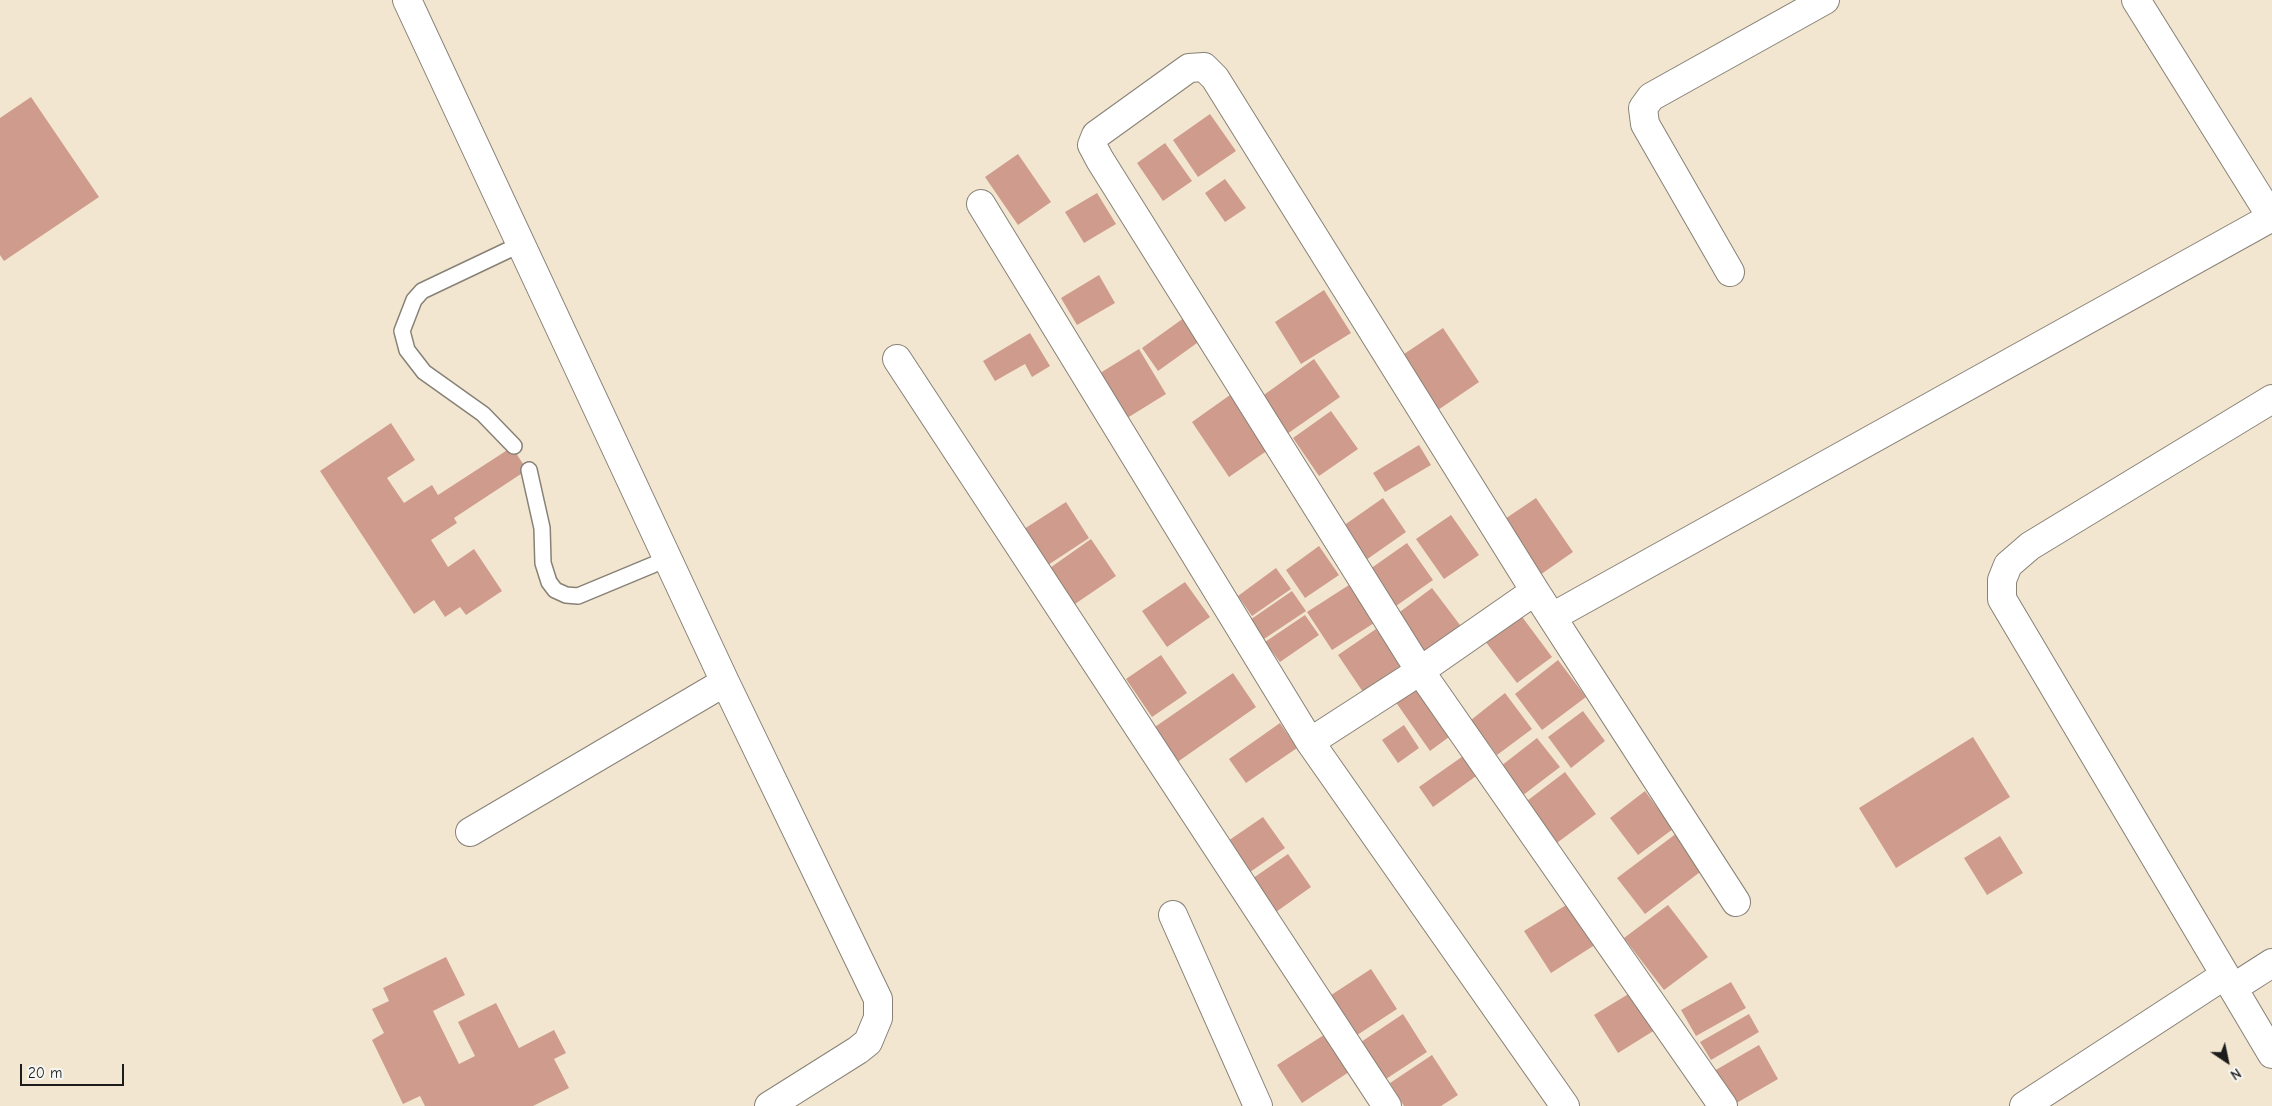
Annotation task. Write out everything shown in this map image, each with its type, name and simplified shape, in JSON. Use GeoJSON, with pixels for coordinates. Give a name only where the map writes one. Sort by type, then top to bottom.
{"type":"FeatureCollection","features":[{"type":"Feature","properties":{"kind":"street"},"geometry":{"type":"LineString","coordinates":[[407,0],[725,682],[878,999],[878,1018],[868,1042],[770,1106]]}},
{"type":"Feature","properties":{"kind":"street"},"geometry":{"type":"LineString","coordinates":[[1730,272],[1645,124],[1643,108],[1651,97],[1825,0]]}},
{"type":"Feature","properties":{"kind":"street"},"geometry":{"type":"LineString","coordinates":[[1552,617],[2272,218],[2136,0]]}},
{"type":"Feature","properties":{"kind":"street"},"geometry":{"type":"LineString","coordinates":[[1723,1106],[1420,671],[1092,145],[1096,135],[1189,68],[1204,67],[1215,78],[1535,591],[1736,902]]}},
{"type":"Feature","properties":{"kind":"street"},"geometry":{"type":"LineString","coordinates":[[981,204],[1310,742],[1565,1106]]}},
{"type":"Feature","properties":{"kind":"street"},"geometry":{"type":"LineString","coordinates":[[897,359],[1387,1106]]}},
{"type":"Feature","properties":{"kind":"street"},"geometry":{"type":"LineString","coordinates":[[2272,399],[2030,546],[2008,565],[2002,580],[2002,599],[2272,1054]]}},
{"type":"Feature","properties":{"kind":"street"},"geometry":{"type":"LineString","coordinates":[[1310,742],[1420,671],[1535,591]]}},
{"type":"Feature","properties":{"kind":"street"},"geometry":{"type":"LineString","coordinates":[[470,832],[725,682]]}},
{"type":"Feature","properties":{"kind":"street"},"geometry":{"type":"LineString","coordinates":[[1173,915],[1258,1106]]}},
{"type":"Feature","properties":{"kind":"street"},"geometry":{"type":"LineString","coordinates":[[2024,1106],[2229,981],[2272,963]]}},
{"type":"Feature","properties":{"kind":"lane"},"geometry":{"type":"LineString","coordinates":[[514,446],[483,414],[424,372],[407,350],[402,330],[414,300],[422,291],[521,244]]}},
{"type":"Feature","properties":{"kind":"lane"},"geometry":{"type":"LineString","coordinates":[[530,470],[542,528],[543,563],[549,582],[555,590],[566,595],[586,593],[668,559]]}},
{"type":"Feature","properties":{"kind":"building"},"geometry":{"type":"Polygon","coordinates":[[[31,97],[99,197],[4,261],[0,255],[0,118],[31,97]]]}},
{"type":"Feature","properties":{"kind":"building"},"geometry":{"type":"Polygon","coordinates":[[[1210,114],[1236,151],[1198,177],[1173,140],[1210,114]]]}},
{"type":"Feature","properties":{"kind":"building"},"geometry":{"type":"Polygon","coordinates":[[[1165,143],[1192,181],[1163,201],[1137,163],[1165,143]]]}},
{"type":"Feature","properties":{"kind":"building"},"geometry":{"type":"Polygon","coordinates":[[[1018,154],[1051,202],[1018,225],[985,177],[1018,154]]]}},
{"type":"Feature","properties":{"kind":"building"},"geometry":{"type":"Polygon","coordinates":[[[1225,179],[1246,208],[1225,222],[1205,193],[1225,179]]]}},
{"type":"Feature","properties":{"kind":"building"},"geometry":{"type":"Polygon","coordinates":[[[1097,193],[1116,224],[1084,243],[1065,212],[1097,193]]]}},
{"type":"Feature","properties":{"kind":"building"},"geometry":{"type":"Polygon","coordinates":[[[1099,275],[1115,303],[1077,325],[1061,298],[1099,275]]]}},
{"type":"Feature","properties":{"kind":"building"},"geometry":{"type":"Polygon","coordinates":[[[1324,290],[1351,333],[1301,364],[1275,322],[1324,290]]]}},
{"type":"Feature","properties":{"kind":"building"},"geometry":{"type":"Polygon","coordinates":[[[1188,315],[1204,338],[1158,371],[1142,348],[1188,315]]]}},
{"type":"Feature","properties":{"kind":"building"},"geometry":{"type":"Polygon","coordinates":[[[1443,328],[1479,382],[1438,410],[1401,356],[1443,328]]]}},
{"type":"Feature","properties":{"kind":"building"},"geometry":{"type":"Polygon","coordinates":[[[1030,333],[1050,366],[1032,377],[1025,364],[995,381],[983,361],[1030,333]]]}},
{"type":"Feature","properties":{"kind":"building"},"geometry":{"type":"Polygon","coordinates":[[[1139,349],[1166,394],[1124,420],[1097,375],[1139,349]]]}},
{"type":"Feature","properties":{"kind":"building"},"geometry":{"type":"Polygon","coordinates":[[[1314,359],[1340,397],[1287,434],[1261,397],[1314,359]]]}},
{"type":"Feature","properties":{"kind":"building"},"geometry":{"type":"Polygon","coordinates":[[[1230,395],[1268,450],[1229,477],[1192,422],[1230,395]]]}},
{"type":"Feature","properties":{"kind":"building"},"geometry":{"type":"Polygon","coordinates":[[[1331,411],[1358,449],[1319,476],[1293,438],[1331,411]]]}},
{"type":"Feature","properties":{"kind":"building"},"geometry":{"type":"Polygon","coordinates":[[[391,423],[415,460],[387,478],[404,503],[432,485],[438,495],[512,447],[527,470],[454,518],[457,523],[431,540],[448,567],[474,549],[502,591],[466,615],[460,607],[445,617],[434,600],[414,614],[320,471],[391,423]]]}},
{"type":"Feature","properties":{"kind":"building"},"geometry":{"type":"Polygon","coordinates":[[[1419,445],[1431,465],[1385,492],[1373,473],[1419,445]]]}},
{"type":"Feature","properties":{"kind":"building"},"geometry":{"type":"Polygon","coordinates":[[[1383,498],[1406,532],[1366,560],[1343,526],[1383,498]]]}},
{"type":"Feature","properties":{"kind":"building"},"geometry":{"type":"Polygon","coordinates":[[[1536,498],[1573,552],[1537,577],[1499,523],[1536,498]]]}},
{"type":"Feature","properties":{"kind":"building"},"geometry":{"type":"Polygon","coordinates":[[[1066,502],[1089,538],[1045,567],[1021,531],[1066,502]]]}},
{"type":"Feature","properties":{"kind":"building"},"geometry":{"type":"Polygon","coordinates":[[[1451,515],[1479,555],[1444,579],[1416,539],[1451,515]]]}},
{"type":"Feature","properties":{"kind":"building"},"geometry":{"type":"Polygon","coordinates":[[[1091,539],[1116,576],[1072,606],[1047,570],[1091,539]]]}},
{"type":"Feature","properties":{"kind":"building"},"geometry":{"type":"Polygon","coordinates":[[[1407,543],[1433,580],[1396,606],[1370,569],[1407,543]]]}},
{"type":"Feature","properties":{"kind":"building"},"geometry":{"type":"Polygon","coordinates":[[[1319,546],[1339,575],[1305,598],[1286,570],[1319,546]]]}},
{"type":"Feature","properties":{"kind":"building"},"geometry":{"type":"Polygon","coordinates":[[[1276,568],[1291,589],[1252,616],[1238,596],[1276,568]]]}},
{"type":"Feature","properties":{"kind":"building"},"geometry":{"type":"Polygon","coordinates":[[[1185,582],[1210,617],[1167,647],[1142,611],[1185,582]]]}},
{"type":"Feature","properties":{"kind":"building"},"geometry":{"type":"Polygon","coordinates":[[[1349,585],[1374,623],[1332,650],[1307,612],[1349,585]]]}},
{"type":"Feature","properties":{"kind":"building"},"geometry":{"type":"Polygon","coordinates":[[[1432,588],[1463,629],[1424,658],[1393,617],[1432,588]]]}},
{"type":"Feature","properties":{"kind":"building"},"geometry":{"type":"Polygon","coordinates":[[[1292,591],[1306,611],[1261,641],[1247,622],[1292,591]]]}},
{"type":"Feature","properties":{"kind":"building"},"geometry":{"type":"Polygon","coordinates":[[[1517,610],[1552,657],[1517,683],[1482,637],[1517,610]]]}},
{"type":"Feature","properties":{"kind":"building"},"geometry":{"type":"Polygon","coordinates":[[[1305,615],[1319,635],[1280,662],[1265,642],[1305,615]]]}},
{"type":"Feature","properties":{"kind":"building"},"geometry":{"type":"Polygon","coordinates":[[[1376,629],[1405,671],[1367,698],[1338,655],[1376,629]]]}},
{"type":"Feature","properties":{"kind":"building"},"geometry":{"type":"Polygon","coordinates":[[[1161,655],[1187,693],[1152,717],[1126,679],[1161,655]]]}},
{"type":"Feature","properties":{"kind":"building"},"geometry":{"type":"Polygon","coordinates":[[[1558,660],[1586,697],[1542,730],[1515,694],[1558,660]]]}},
{"type":"Feature","properties":{"kind":"building"},"geometry":{"type":"Polygon","coordinates":[[[1233,673],[1256,707],[1176,763],[1152,729],[1233,673]]]}},
{"type":"Feature","properties":{"kind":"building"},"geometry":{"type":"Polygon","coordinates":[[[1414,687],[1449,737],[1430,751],[1395,701],[1414,687]]]}},
{"type":"Feature","properties":{"kind":"building"},"geometry":{"type":"Polygon","coordinates":[[[1505,693],[1532,729],[1497,755],[1471,720],[1505,693]]]}},
{"type":"Feature","properties":{"kind":"building"},"geometry":{"type":"Polygon","coordinates":[[[1583,711],[1605,741],[1571,768],[1548,737],[1583,711]]]}},
{"type":"Feature","properties":{"kind":"building"},"geometry":{"type":"Polygon","coordinates":[[[1280,723],[1297,748],[1246,783],[1229,759],[1280,723]]]}},
{"type":"Feature","properties":{"kind":"building"},"geometry":{"type":"Polygon","coordinates":[[[1404,725],[1419,748],[1398,763],[1382,740],[1404,725]]]}},
{"type":"Feature","properties":{"kind":"building"},"geometry":{"type":"Polygon","coordinates":[[[1973,737],[2010,797],[1896,868],[1859,808],[1973,737]]]}},
{"type":"Feature","properties":{"kind":"building"},"geometry":{"type":"Polygon","coordinates":[[[1537,738],[1560,767],[1514,802],[1492,773],[1537,738]]]}},
{"type":"Feature","properties":{"kind":"building"},"geometry":{"type":"Polygon","coordinates":[[[1466,754],[1479,774],[1433,807],[1419,787],[1466,754]]]}},
{"type":"Feature","properties":{"kind":"building"},"geometry":{"type":"Polygon","coordinates":[[[1565,772],[1596,814],[1550,848],[1519,807],[1565,772]]]}},
{"type":"Feature","properties":{"kind":"building"},"geometry":{"type":"Polygon","coordinates":[[[1645,791],[1673,829],[1638,855],[1610,818],[1645,791]]]}},
{"type":"Feature","properties":{"kind":"building"},"geometry":{"type":"Polygon","coordinates":[[[1263,817],[1285,848],[1250,872],[1228,841],[1263,817]]]}},
{"type":"Feature","properties":{"kind":"building"},"geometry":{"type":"Polygon","coordinates":[[[1677,833],[1704,869],[1645,914],[1617,878],[1677,833]]]}},
{"type":"Feature","properties":{"kind":"building"},"geometry":{"type":"Polygon","coordinates":[[[2000,836],[2023,873],[1987,895],[1964,858],[2000,836]]]}},
{"type":"Feature","properties":{"kind":"building"},"geometry":{"type":"Polygon","coordinates":[[[1288,854],[1311,887],[1269,917],[1246,883],[1288,854]]]}},
{"type":"Feature","properties":{"kind":"building"},"geometry":{"type":"Polygon","coordinates":[[[1576,899],[1601,941],[1551,973],[1524,931],[1576,899]]]}},
{"type":"Feature","properties":{"kind":"building"},"geometry":{"type":"Polygon","coordinates":[[[1668,905],[1708,957],[1664,990],[1624,938],[1668,905]]]}},
{"type":"Feature","properties":{"kind":"building"},"geometry":{"type":"Polygon","coordinates":[[[446,957],[465,995],[433,1011],[459,1064],[475,1056],[458,1022],[496,1003],[519,1048],[554,1030],[566,1053],[554,1059],[569,1088],[533,1106],[425,1106],[420,1096],[403,1104],[372,1040],[384,1033],[372,1009],[389,1001],[383,988],[446,957]]]}},
{"type":"Feature","properties":{"kind":"building"},"geometry":{"type":"Polygon","coordinates":[[[1371,969],[1397,1009],[1348,1041],[1322,1001],[1371,969]]]}},
{"type":"Feature","properties":{"kind":"building"},"geometry":{"type":"Polygon","coordinates":[[[1731,982],[1746,1008],[1696,1036],[1681,1010],[1731,982]]]}},
{"type":"Feature","properties":{"kind":"building"},"geometry":{"type":"Polygon","coordinates":[[[1640,987],[1663,1025],[1618,1053],[1594,1015],[1640,987]]]}},
{"type":"Feature","properties":{"kind":"building"},"geometry":{"type":"Polygon","coordinates":[[[1403,1014],[1427,1052],[1386,1079],[1361,1042],[1403,1014]]]}},
{"type":"Feature","properties":{"kind":"building"},"geometry":{"type":"Polygon","coordinates":[[[1749,1014],[1759,1032],[1711,1060],[1700,1042],[1749,1014]]]}},
{"type":"Feature","properties":{"kind":"building"},"geometry":{"type":"Polygon","coordinates":[[[1327,1033],[1352,1070],[1302,1103],[1277,1065],[1327,1033]]]}},
{"type":"Feature","properties":{"kind":"building"},"geometry":{"type":"Polygon","coordinates":[[[1759,1045],[1778,1079],[1733,1105],[1714,1071],[1759,1045]]]}},
{"type":"Feature","properties":{"kind":"building"},"geometry":{"type":"Polygon","coordinates":[[[1432,1055],[1458,1095],[1441,1106],[1404,1106],[1390,1083],[1432,1055]]]}}]}
